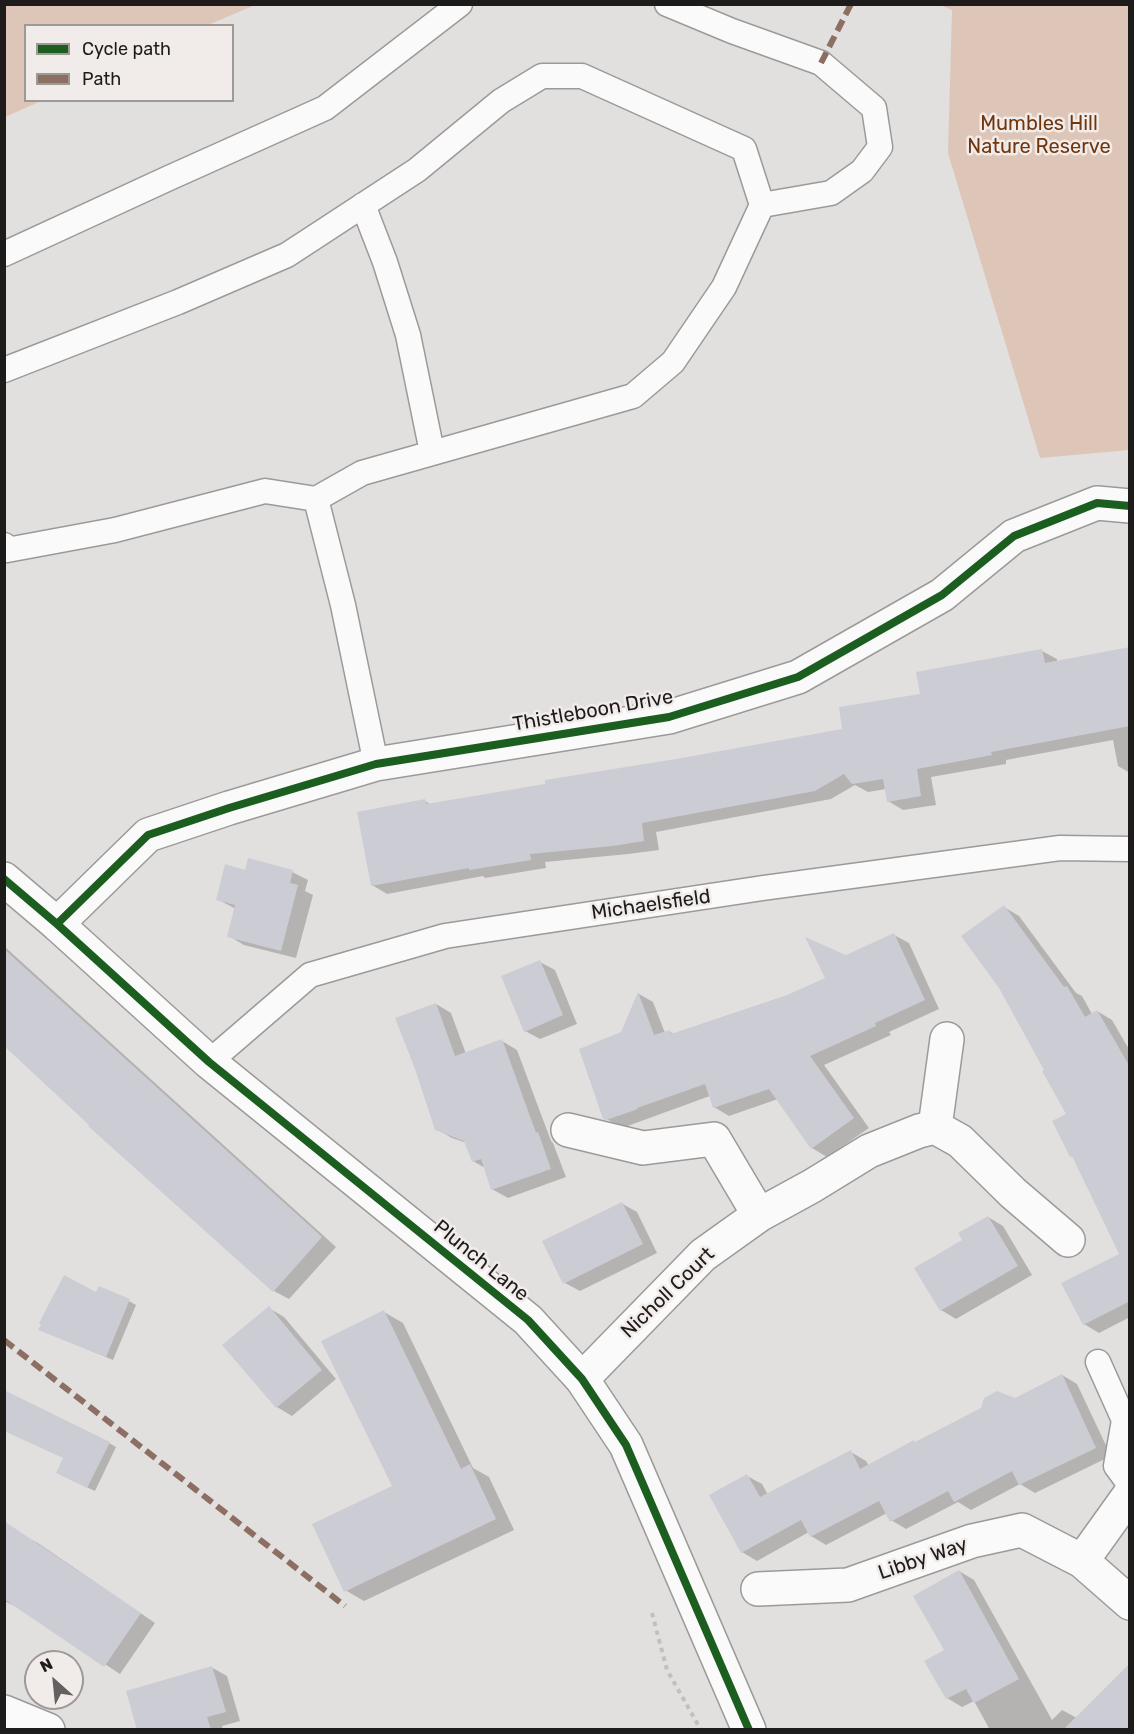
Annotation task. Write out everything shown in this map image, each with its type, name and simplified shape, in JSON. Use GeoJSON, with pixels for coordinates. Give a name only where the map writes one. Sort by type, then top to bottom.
{"type":"FeatureCollection","features":[{"type":"Feature","properties":{"kind":"street","name":"Thistleboon Drive"},"geometry":{"type":"LineString","coordinates":[[57,924],[148,835],[376,764],[669,717],[798,677],[942,595],[1014,536],[1097,503],[1130,506]]}},
{"type":"Feature","properties":{"kind":"street","name":"Plunch Lane"},"geometry":{"type":"LineString","coordinates":[[4,879],[57,924],[208,1062],[528,1320],[582,1379],[626,1445],[749,1730]]}},
{"type":"Feature","properties":{"kind":"street"},"geometry":{"type":"LineString","coordinates":[[947,1039],[935,1127],[960,1141],[1013,1193],[1068,1240]]}},
{"type":"Feature","properties":{"kind":"street","name":"Nicholl Court"},"geometry":{"type":"LineString","coordinates":[[582,1379],[703,1255],[759,1215],[812,1186],[869,1150],[935,1127]]}},
{"type":"Feature","properties":{"kind":"street"},"geometry":{"type":"LineString","coordinates":[[568,1131],[643,1148],[714,1139],[759,1215]]}},
{"type":"Feature","properties":{"kind":"street"},"geometry":{"type":"LineString","coordinates":[[1082,1561],[1130,1494]]}},
{"type":"Feature","properties":{"kind":"street","name":"Libby Way"},"geometry":{"type":"LineString","coordinates":[[758,1589],[848,1585],[972,1541],[1022,1530],[1082,1561],[1130,1603]]}},
{"type":"Feature","properties":{"kind":"street"},"geometry":{"type":"LineString","coordinates":[[4,1712],[48,1730]]}},
{"type":"Feature","properties":{"kind":"lane"},"geometry":{"type":"LineString","coordinates":[[4,254],[325,108],[460,4]]}},
{"type":"Feature","properties":{"kind":"lane"},"geometry":{"type":"LineString","coordinates":[[667,4],[820,63],[874,108],[880,147],[862,171],[831,193],[762,205]]}},
{"type":"Feature","properties":{"kind":"lane"},"geometry":{"type":"LineString","coordinates":[[4,370],[178,302],[287,255],[417,170],[501,101],[542,76],[582,76],[744,149],[762,205],[724,287],[673,362],[633,396],[363,473],[316,499],[265,491],[115,530],[7,549],[4,545]]}},
{"type":"Feature","properties":{"kind":"lane"},"geometry":{"type":"LineString","coordinates":[[363,205],[385,262],[408,335],[432,452]]}},
{"type":"Feature","properties":{"kind":"lane"},"geometry":{"type":"LineString","coordinates":[[316,499],[343,605],[376,764]]}},
{"type":"Feature","properties":{"kind":"lane","name":"Michaelsfield"},"geometry":{"type":"LineString","coordinates":[[208,1062],[310,975],[445,936],[763,888],[1048,850],[1130,849]]}},
{"type":"Feature","properties":{"kind":"lane"},"geometry":{"type":"LineString","coordinates":[[1098,1362],[1124,1420],[1116,1466],[1130,1485]]}},
{"type":"Feature","properties":{"kind":"green space"},"geometry":{"type":"Polygon","coordinates":[[[5,4],[255,5],[210,24],[24,24],[24,102],[39,102],[5,117],[5,4]]]}},
{"type":"Feature","properties":{"kind":"green space","name":"Mumbles Hill Nature Reserve"},"geometry":{"type":"Polygon","coordinates":[[[940,5],[1129,5],[1129,450],[1040,458],[948,153],[952,10],[940,5]]]}},
{"type":"Feature","properties":{"kind":"building"},"geometry":{"type":"Polygon","coordinates":[[[1130,647],[1130,726],[991,752],[992,755],[917,769],[921,796],[887,802],[883,779],[852,784],[844,774],[815,791],[642,823],[644,841],[530,854],[531,860],[469,870],[469,868],[371,886],[357,812],[425,799],[426,804],[545,784],[545,780],[842,729],[839,707],[920,694],[916,672],[1042,649],[1045,663],[1130,647]]]}},
{"type":"Feature","properties":{"kind":"building"},"geometry":{"type":"Polygon","coordinates":[[[248,858],[293,870],[290,883],[298,885],[281,951],[227,937],[235,905],[216,900],[225,864],[245,870],[248,858]]]}},
{"type":"Feature","properties":{"kind":"building"},"geometry":{"type":"Polygon","coordinates":[[[1004,905],[1064,987],[1067,986],[1085,1017],[1097,1010],[1130,1067],[1130,1301],[1083,1325],[1061,1283],[1119,1254],[1072,1156],[1070,1157],[1052,1121],[1066,1114],[999,988],[961,936],[1004,905]]]}},
{"type":"Feature","properties":{"kind":"building"},"geometry":{"type":"Polygon","coordinates":[[[894,933],[925,1000],[875,1023],[876,1026],[810,1056],[854,1118],[811,1149],[769,1089],[713,1108],[705,1084],[606,1120],[603,1119],[579,1049],[621,1032],[638,992],[654,1035],[670,1030],[671,1034],[787,995],[825,978],[805,937],[846,955],[894,933]]]}},
{"type":"Feature","properties":{"kind":"building"},"geometry":{"type":"Polygon","coordinates":[[[4,949],[322,1237],[273,1292],[88,1126],[4,1046],[4,949]]]}},
{"type":"Feature","properties":{"kind":"building"},"geometry":{"type":"Polygon","coordinates":[[[540,960],[563,1015],[524,1032],[501,976],[540,960]]]}},
{"type":"Feature","properties":{"kind":"building"},"geometry":{"type":"Polygon","coordinates":[[[436,1003],[455,1056],[502,1039],[551,1169],[491,1190],[481,1159],[472,1162],[464,1141],[435,1130],[395,1018],[436,1003]]]}},
{"type":"Feature","properties":{"kind":"building"},"geometry":{"type":"Polygon","coordinates":[[[622,1202],[643,1244],[563,1284],[542,1241],[622,1202]]]}},
{"type":"Feature","properties":{"kind":"building"},"geometry":{"type":"Polygon","coordinates":[[[988,1216],[1018,1266],[940,1311],[914,1268],[962,1240],[958,1233],[988,1216]]]}},
{"type":"Feature","properties":{"kind":"building"},"geometry":{"type":"Polygon","coordinates":[[[64,1275],[96,1292],[99,1286],[130,1299],[106,1357],[38,1330],[41,1325],[39,1323],[64,1275]]]}},
{"type":"Feature","properties":{"kind":"building"},"geometry":{"type":"Polygon","coordinates":[[[269,1306],[322,1370],[276,1408],[222,1345],[269,1306]]]}},
{"type":"Feature","properties":{"kind":"building"},"geometry":{"type":"Polygon","coordinates":[[[384,1310],[461,1469],[470,1464],[496,1519],[344,1592],[312,1524],[392,1486],[321,1341],[384,1310]]]}},
{"type":"Feature","properties":{"kind":"building"},"geometry":{"type":"Polygon","coordinates":[[[1062,1374],[1096,1448],[1019,1485],[1012,1471],[954,1502],[948,1491],[890,1522],[879,1501],[810,1537],[801,1520],[741,1553],[709,1495],[747,1474],[760,1497],[851,1450],[860,1469],[981,1408],[984,1398],[997,1391],[1015,1398],[1062,1374]]]}},
{"type":"Feature","properties":{"kind":"building"},"geometry":{"type":"Polygon","coordinates":[[[4,1390],[110,1442],[87,1488],[56,1473],[63,1458],[4,1431],[4,1390]]]}},
{"type":"Feature","properties":{"kind":"building"},"geometry":{"type":"Polygon","coordinates":[[[4,1521],[141,1613],[104,1667],[84,1653],[84,1650],[79,1650],[4,1599],[4,1521]]]}},
{"type":"Feature","properties":{"kind":"building"},"geometry":{"type":"Polygon","coordinates":[[[959,1570],[1019,1679],[974,1703],[966,1689],[946,1699],[924,1661],[944,1650],[913,1596],[959,1570]]]}},
{"type":"Feature","properties":{"kind":"building"},"geometry":{"type":"Polygon","coordinates":[[[1129,1664],[1129,1730],[1063,1730],[1129,1664]]]}},
{"type":"Feature","properties":{"kind":"building"},"geometry":{"type":"Polygon","coordinates":[[[212,1666],[226,1712],[207,1717],[211,1730],[137,1730],[126,1691],[212,1666]]]}},
{"type":"Feature","properties":{"kind":"marked path"},"geometry":{"type":"LineString","coordinates":[[821,63],[851,4]]}},
{"type":"Feature","properties":{"kind":"marked path"},"geometry":{"type":"LineString","coordinates":[[4,1340],[345,1606]]}},
{"type":"Feature","properties":{"kind":"cycle path"},"geometry":{"type":"LineString","coordinates":[[57,924],[148,835],[376,764],[669,717],[798,677],[942,595],[1014,536],[1097,503],[1130,506]]}},
{"type":"Feature","properties":{"kind":"cycle path"},"geometry":{"type":"LineString","coordinates":[[4,879],[209,1062],[528,1320],[582,1379],[626,1445],[749,1730]]}}]}
